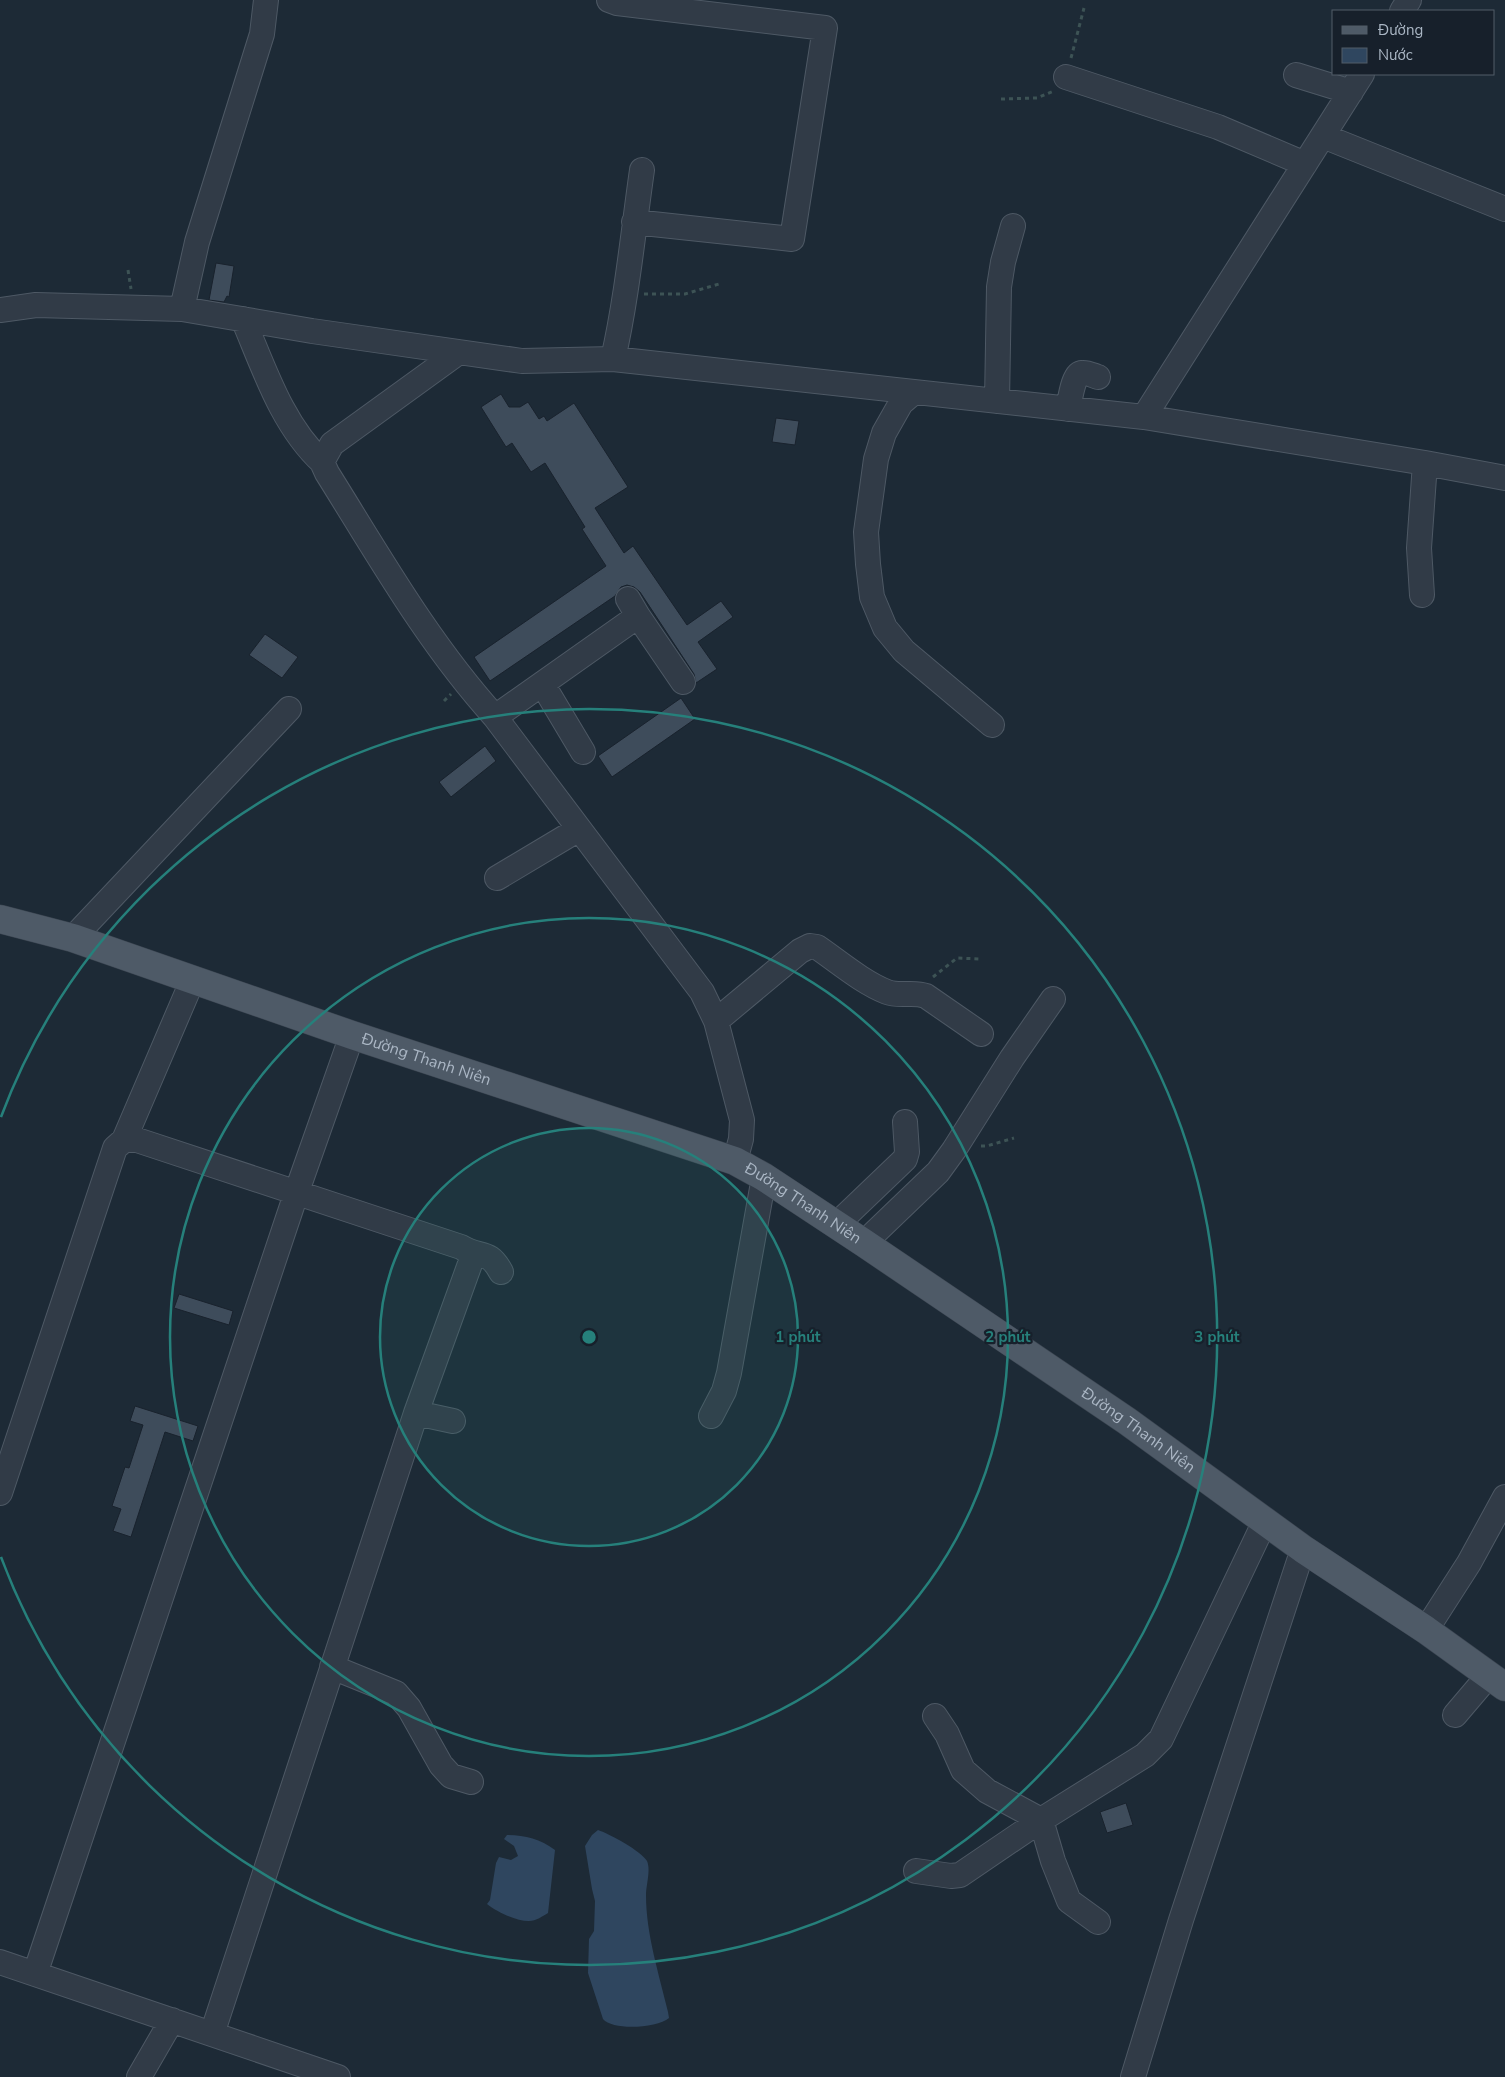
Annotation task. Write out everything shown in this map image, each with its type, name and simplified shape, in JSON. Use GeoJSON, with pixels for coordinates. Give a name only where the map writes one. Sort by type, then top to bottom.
{"type":"FeatureCollection","features":[{"type":"Feature","properties":{"kind":"main road","name":"Đường Thanh Niên"},"geometry":{"type":"LineString","coordinates":[[0,919],[73,938],[352,1035],[735,1161],[864,1243],[1127,1421],[1303,1550],[1426,1630],[1497,1681]]}},
{"type":"Feature","properties":{"kind":"street"},"geometry":{"type":"LineString","coordinates":[[182,309],[196,242],[262,34],[266,0]]}},
{"type":"Feature","properties":{"kind":"street"},"geometry":{"type":"LineString","coordinates":[[609,0],[617,3],[825,28],[792,239],[634,222]]}},
{"type":"Feature","properties":{"kind":"street"},"geometry":{"type":"LineString","coordinates":[[1144,417],[1356,83],[1296,75]]}},
{"type":"Feature","properties":{"kind":"street"},"geometry":{"type":"LineString","coordinates":[[1066,77],[1218,127],[1305,164]]}},
{"type":"Feature","properties":{"kind":"street"},"geometry":{"type":"LineString","coordinates":[[1323,136],[1502,205]]}},
{"type":"Feature","properties":{"kind":"street"},"geometry":{"type":"LineString","coordinates":[[612,359],[623,314],[642,170]]}},
{"type":"Feature","properties":{"kind":"street"},"geometry":{"type":"LineString","coordinates":[[997,401],[999,287],[1012,226]]}},
{"type":"Feature","properties":{"kind":"street"},"geometry":{"type":"LineString","coordinates":[[0,310],[36,305],[182,309],[522,361],[612,359],[1144,417],[1425,462],[1505,478]]}},
{"type":"Feature","properties":{"kind":"street"},"geometry":{"type":"LineString","coordinates":[[243,319],[272,387],[289,419],[310,450],[322,462],[430,636],[464,682],[495,717],[702,992],[716,1021],[742,1120],[741,1139],[735,1161]]}},
{"type":"Feature","properties":{"kind":"street"},"geometry":{"type":"LineString","coordinates":[[322,462],[332,444],[459,352]]}},
{"type":"Feature","properties":{"kind":"street"},"geometry":{"type":"LineString","coordinates":[[1068,409],[1075,379],[1079,374],[1098,377]]}},
{"type":"Feature","properties":{"kind":"street"},"geometry":{"type":"LineString","coordinates":[[914,392],[901,403],[889,425],[876,459],[866,532],[872,598],[885,628],[904,651],[992,725]]}},
{"type":"Feature","properties":{"kind":"street"},"geometry":{"type":"LineString","coordinates":[[1422,595],[1419,548],[1425,462]]}},
{"type":"Feature","properties":{"kind":"street"},"geometry":{"type":"LineString","coordinates":[[495,717],[543,685],[633,607],[683,682]]}},
{"type":"Feature","properties":{"kind":"street"},"geometry":{"type":"LineString","coordinates":[[543,685],[583,752]]}},
{"type":"Feature","properties":{"kind":"street"},"geometry":{"type":"LineString","coordinates":[[73,938],[289,709]]}},
{"type":"Feature","properties":{"kind":"street"},"geometry":{"type":"LineString","coordinates":[[497,878],[579,830]]}},
{"type":"Feature","properties":{"kind":"street"},"geometry":{"type":"LineString","coordinates":[[716,1021],[800,951],[810,946],[817,947],[860,976],[890,993],[917,992],[981,1034]]}},
{"type":"Feature","properties":{"kind":"street"},"geometry":{"type":"LineString","coordinates":[[0,1493],[115,1148],[124,1140],[193,980]]}},
{"type":"Feature","properties":{"kind":"street"},"geometry":{"type":"LineString","coordinates":[[864,1243],[938,1172],[1001,1074],[1053,999]]}},
{"type":"Feature","properties":{"kind":"street"},"geometry":{"type":"LineString","coordinates":[[35,1974],[296,1194],[352,1035]]}},
{"type":"Feature","properties":{"kind":"street"},"geometry":{"type":"LineString","coordinates":[[836,1225],[905,1159],[907,1152],[905,1122]]}},
{"type":"Feature","properties":{"kind":"street"},"geometry":{"type":"LineString","coordinates":[[124,1140],[137,1140],[469,1252],[482,1254],[494,1260],[501,1272]]}},
{"type":"Feature","properties":{"kind":"street"},"geometry":{"type":"LineString","coordinates":[[711,1416],[724,1392],[729,1373],[764,1178]]}},
{"type":"Feature","properties":{"kind":"street"},"geometry":{"type":"LineString","coordinates":[[212,2034],[416,1413],[471,1261],[469,1252]]}},
{"type":"Feature","properties":{"kind":"street"},"geometry":{"type":"LineString","coordinates":[[416,1413],[453,1421]]}},
{"type":"Feature","properties":{"kind":"street"},"geometry":{"type":"LineString","coordinates":[[1426,1630],[1469,1563],[1505,1498]]}},
{"type":"Feature","properties":{"kind":"street"},"geometry":{"type":"LineString","coordinates":[[916,1871],[951,1876],[960,1875],[1041,1820],[1145,1754],[1161,1739],[1265,1521]]}},
{"type":"Feature","properties":{"kind":"street"},"geometry":{"type":"LineString","coordinates":[[1133,2077],[1181,1920],[1303,1550]]}},
{"type":"Feature","properties":{"kind":"street"},"geometry":{"type":"LineString","coordinates":[[332,1667],[396,1693],[409,1708],[441,1765],[451,1776],[471,1782]]}},
{"type":"Feature","properties":{"kind":"street"},"geometry":{"type":"LineString","coordinates":[[1455,1715],[1497,1681]]}},
{"type":"Feature","properties":{"kind":"street"},"geometry":{"type":"LineString","coordinates":[[935,1716],[947,1734],[963,1770],[987,1791],[1041,1820],[1053,1861],[1069,1901],[1098,1922]]}},
{"type":"Feature","properties":{"kind":"street"},"geometry":{"type":"LineString","coordinates":[[0,1962],[338,2077]]}},
{"type":"Feature","properties":{"kind":"street"},"geometry":{"type":"LineString","coordinates":[[139,2077],[172,2020]]}},
{"type":"Feature","properties":{"kind":"path"},"geometry":{"type":"LineString","coordinates":[[624,296],[646,293],[685,294],[719,284]]}},
{"type":"Feature","properties":{"kind":"path"},"geometry":{"type":"LineString","coordinates":[[917,992],[957,958],[981,959]]}},
{"type":"Feature","properties":{"kind":"path"},"geometry":{"type":"LineString","coordinates":[[957,1144],[987,1146],[1014,1138]]}},
{"type":"Feature","properties":{"kind":"water"},"geometry":{"type":"Polygon","coordinates":[[[598,1830],[632,1848],[647,1861],[646,1895],[648,1924],[669,2018],[655,2024],[625,2027],[608,2023],[603,2019],[588,1973],[589,1939],[594,1931],[595,1901],[585,1846],[592,1835],[598,1830]]]}},
{"type":"Feature","properties":{"kind":"water"},"geometry":{"type":"Polygon","coordinates":[[[507,1835],[532,1838],[555,1850],[548,1913],[534,1920],[524,1921],[513,1918],[487,1904],[490,1900],[496,1863],[499,1857],[511,1860],[518,1856],[514,1846],[504,1839],[507,1835]]]}},
{"type":"Feature","properties":{"kind":"building"},"geometry":{"type":"Polygon","coordinates":[[[216,263],[234,266],[229,297],[227,296],[224,302],[209,300],[216,263]]]}},
{"type":"Feature","properties":{"kind":"building"},"geometry":{"type":"Polygon","coordinates":[[[501,394],[509,407],[520,407],[528,402],[539,419],[544,416],[547,421],[574,403],[628,487],[595,508],[624,553],[633,546],[687,625],[721,601],[733,617],[698,642],[717,669],[696,683],[694,674],[640,592],[634,587],[627,585],[621,587],[615,596],[490,681],[474,657],[606,566],[582,529],[585,527],[545,463],[531,472],[512,443],[506,447],[481,407],[501,394]]]}},
{"type":"Feature","properties":{"kind":"building"},"geometry":{"type":"Polygon","coordinates":[[[776,418],[799,421],[795,445],[772,442],[776,418]]]}},
{"type":"Feature","properties":{"kind":"building"},"geometry":{"type":"Polygon","coordinates":[[[265,634],[298,657],[282,678],[249,655],[265,634]]]}},
{"type":"Feature","properties":{"kind":"building"},"geometry":{"type":"Polygon","coordinates":[[[681,698],[695,719],[612,777],[598,756],[681,698]]]}},
{"type":"Feature","properties":{"kind":"building"},"geometry":{"type":"Polygon","coordinates":[[[485,746],[496,761],[451,797],[439,782],[485,746]]]}},
{"type":"Feature","properties":{"kind":"building"},"geometry":{"type":"Polygon","coordinates":[[[179,1294],[233,1311],[229,1325],[174,1308],[179,1294]]]}},
{"type":"Feature","properties":{"kind":"building"},"geometry":{"type":"Polygon","coordinates":[[[135,1406],[198,1426],[193,1441],[165,1432],[131,1537],[113,1531],[121,1509],[112,1506],[125,1467],[129,1468],[143,1425],[130,1421],[135,1406]]]}},
{"type":"Feature","properties":{"kind":"building"},"geometry":{"type":"Polygon","coordinates":[[[1126,1803],[1133,1825],[1107,1833],[1100,1812],[1126,1803]]]}}]}
